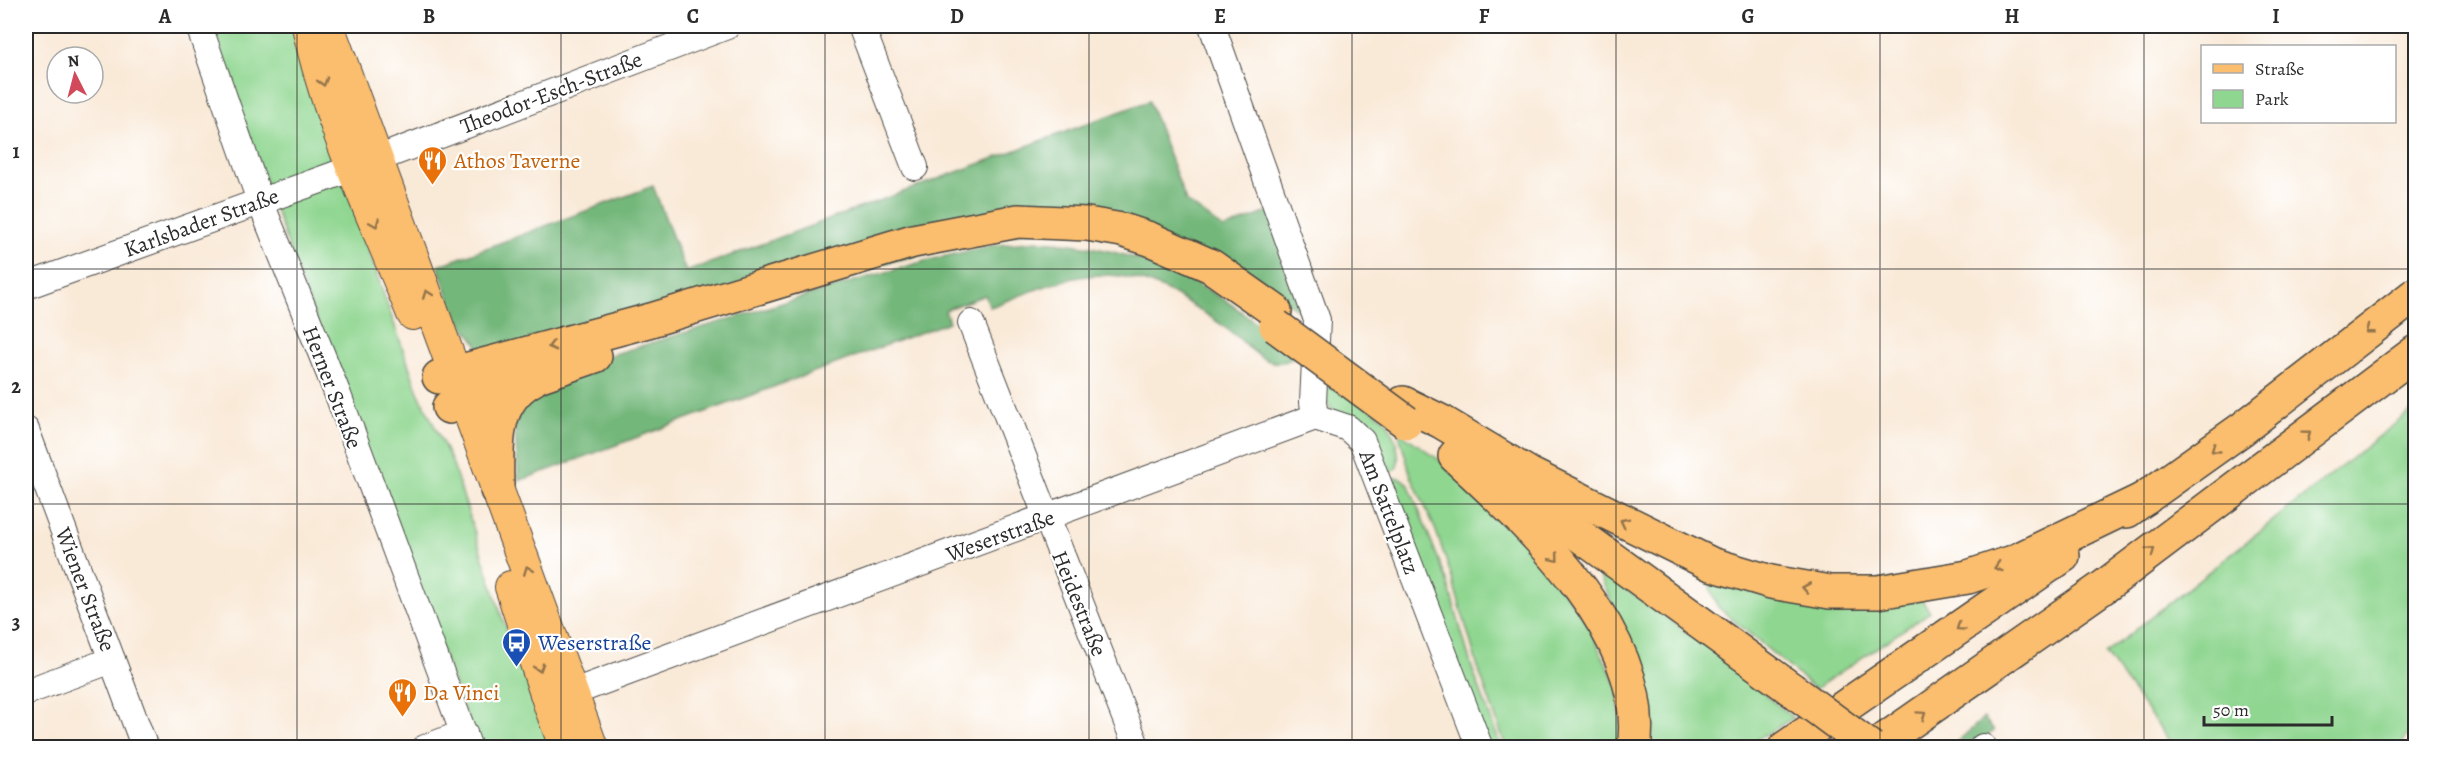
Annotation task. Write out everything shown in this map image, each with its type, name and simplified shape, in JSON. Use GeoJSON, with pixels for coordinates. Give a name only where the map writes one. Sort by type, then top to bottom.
{"type":"FeatureCollection","features":[{"type":"Feature","properties":{"kind":"highway"},"geometry":{"type":"LineString","coordinates":[[452,389],[651,320],[913,241],[1018,221],[1088,224],[1122,230],[1150,239],[1211,266],[1275,319],[1404,412],[1443,436],[1855,747]]}},
{"type":"Feature","properties":{"kind":"highway"},"geometry":{"type":"LineString","coordinates":[[452,389],[550,371],[909,257],[948,247],[1033,237],[1068,237],[1102,242],[1153,255],[1275,319]]}},
{"type":"Feature","properties":{"kind":"highway"},"geometry":{"type":"LineString","coordinates":[[1785,747],[2146,498],[2242,429],[2415,294]]}},
{"type":"Feature","properties":{"kind":"highway"},"geometry":{"type":"LineString","coordinates":[[1455,456],[1786,693],[1872,747],[2105,586],[2415,352]]}},
{"type":"Feature","properties":{"kind":"highway"},"geometry":{"type":"LineString","coordinates":[[497,490],[498,435],[508,400],[518,387],[550,371]]}},
{"type":"Feature","properties":{"kind":"highway"},"geometry":{"type":"LineString","coordinates":[[1404,412],[1442,422],[1529,474],[1653,537],[1712,564],[1771,582],[1830,592],[1878,592],[1968,577],[2013,562],[2146,498]]}},
{"type":"Feature","properties":{"kind":"highway"},"geometry":{"type":"LineString","coordinates":[[1404,412],[1455,456],[1530,528],[1598,614],[1613,641],[1628,677],[1635,716],[1634,747]]}},
{"type":"Feature","properties":{"kind":"main road"},"geometry":{"type":"LineString","coordinates":[[308,26],[314,54],[336,123],[394,202],[488,513],[561,696],[592,747]]}},
{"type":"Feature","properties":{"kind":"main road"},"geometry":{"type":"LineString","coordinates":[[327,26],[364,164]]}},
{"type":"Feature","properties":{"kind":"main road"},"geometry":{"type":"LineString","coordinates":[[452,389],[497,490],[561,696],[566,747]]}},
{"type":"Feature","properties":{"kind":"street","name":"Herner Straße"},"geometry":{"type":"LineString","coordinates":[[199,26],[260,201],[338,395],[466,740]]}},
{"type":"Feature","properties":{"kind":"street","name":"Theodor-Esch-Straße"},"geometry":{"type":"LineString","coordinates":[[364,164],[727,26]]}},
{"type":"Feature","properties":{"kind":"street"},"geometry":{"type":"LineString","coordinates":[[861,26],[915,167]]}},
{"type":"Feature","properties":{"kind":"street"},"geometry":{"type":"LineString","coordinates":[[1212,26],[1317,320],[1313,402],[1315,417]]}},
{"type":"Feature","properties":{"kind":"street","name":"Karlsbader Straße"},"geometry":{"type":"LineString","coordinates":[[26,286],[364,164]]}},
{"type":"Feature","properties":{"kind":"street","name":"Heidestraße"},"geometry":{"type":"LineString","coordinates":[[971,323],[1137,747]]}},
{"type":"Feature","properties":{"kind":"street","name":"Weserstraße"},"geometry":{"type":"LineString","coordinates":[[561,696],[1315,417]]}},
{"type":"Feature","properties":{"kind":"street","name":"Am Sattelplatz"},"geometry":{"type":"LineString","coordinates":[[1315,417],[1348,428],[1362,441],[1480,747]]}},
{"type":"Feature","properties":{"kind":"street","name":"Wiener Straße"},"geometry":{"type":"LineString","coordinates":[[26,430],[146,747]]}},
{"type":"Feature","properties":{"kind":"street"},"geometry":{"type":"LineString","coordinates":[[26,692],[112,660]]}},
{"type":"Feature","properties":{"kind":"street"},"geometry":{"type":"LineString","coordinates":[[425,747],[466,740]]}},
{"type":"Feature","properties":{"kind":"green space"},"geometry":{"type":"Polygon","coordinates":[[[210,26],[295,26],[306,73],[418,392],[452,462],[503,620],[533,698],[557,747],[478,747],[289,248],[210,26]]]}},
{"type":"Feature","properties":{"kind":"green space"},"geometry":{"type":"Polygon","coordinates":[[[1149,101],[1186,201],[1224,229],[1270,211],[1302,313],[1267,288],[1099,215],[480,354],[474,339],[457,316],[438,266],[653,186],[686,272],[1149,101]]]}},
{"type":"Feature","properties":{"kind":"green space"},"geometry":{"type":"Polygon","coordinates":[[[1038,241],[1067,243],[1123,254],[1176,274],[1201,286],[1250,318],[1273,336],[1293,358],[1278,362],[1263,358],[1224,326],[1201,311],[1169,292],[1144,282],[1121,276],[1078,277],[1057,282],[990,307],[985,295],[945,310],[949,322],[519,481],[515,432],[519,395],[588,362],[925,261],[989,246],[1038,241]]]}},
{"type":"Feature","properties":{"kind":"green space"},"geometry":{"type":"Polygon","coordinates":[[[1320,373],[1385,420],[1392,432],[1398,451],[1397,467],[1392,472],[1384,472],[1326,402],[1322,395],[1320,373]]]}},
{"type":"Feature","properties":{"kind":"green space"},"geometry":{"type":"Polygon","coordinates":[[[2415,408],[2416,719],[2401,747],[2174,747],[2105,654],[2415,408]]]}},
{"type":"Feature","properties":{"kind":"green space"},"geometry":{"type":"Polygon","coordinates":[[[1398,431],[1464,477],[1509,520],[1587,623],[1617,686],[1622,747],[1506,747],[1480,674],[1436,531],[1411,476],[1398,431]]]}},
{"type":"Feature","properties":{"kind":"green space"},"geometry":{"type":"Polygon","coordinates":[[[1400,478],[1408,483],[1447,581],[1472,668],[1501,747],[1486,747],[1388,481],[1400,478]]]}},
{"type":"Feature","properties":{"kind":"green space"},"geometry":{"type":"Polygon","coordinates":[[[1596,568],[1767,689],[1765,695],[1793,718],[1745,747],[1646,747],[1640,664],[1596,568]]]}},
{"type":"Feature","properties":{"kind":"green space"},"geometry":{"type":"Polygon","coordinates":[[[1704,572],[1922,600],[1930,612],[1815,689],[1718,607],[1704,572]]]}},
{"type":"Feature","properties":{"kind":"green space"},"geometry":{"type":"Polygon","coordinates":[[[1984,718],[1994,731],[1972,747],[1950,748],[1984,718]]]}},
{"type":"Feature","properties":{"kind":"place","name":"Athos Taverne"},"geometry":{"type":"Point","coordinates":[433,186]}},
{"type":"Feature","properties":{"kind":"place","name":"Weserstraße"},"geometry":{"type":"Point","coordinates":[517,668]}},
{"type":"Feature","properties":{"kind":"place","name":"Da Vinci"},"geometry":{"type":"Point","coordinates":[402,718]}}]}
